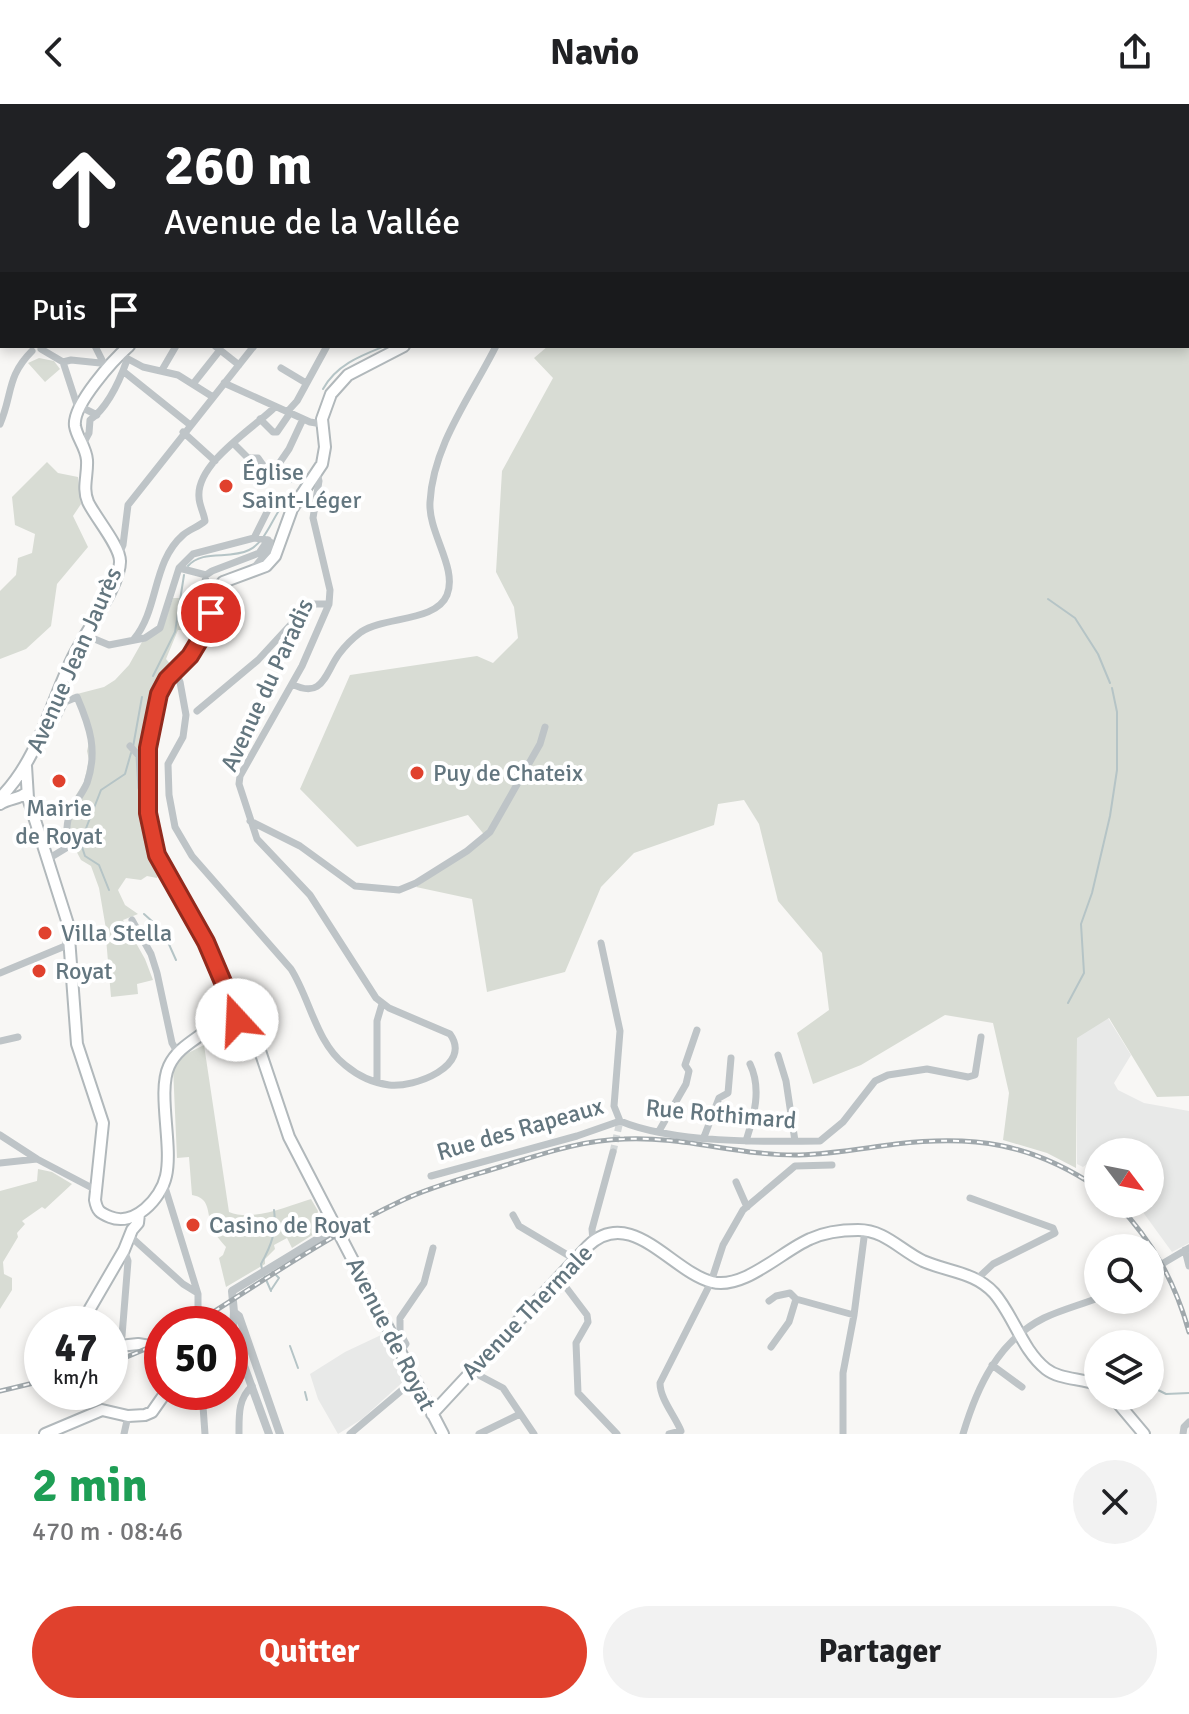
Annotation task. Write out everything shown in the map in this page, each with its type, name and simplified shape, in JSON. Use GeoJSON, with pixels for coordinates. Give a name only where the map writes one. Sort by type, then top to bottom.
{"type":"FeatureCollection","features":[{"type":"Feature","properties":{"kind":"main road"},"geometry":{"type":"LineString","coordinates":[[119,554],[86,496],[87,461],[75,424],[78,412],[106,363],[123,357],[128,348]]}},
{"type":"Feature","properties":{"kind":"main road"},"geometry":{"type":"LineString","coordinates":[[19,790],[32,811],[65,913],[77,1044],[103,1123],[97,1208],[122,1220],[139,1214],[151,1204],[164,1184],[168,1163],[166,1078],[169,1066],[178,1053],[230,1016],[227,990],[206,942],[157,855],[147,793],[148,748],[156,703],[161,688],[207,628],[218,588],[230,577],[266,566],[275,556],[292,509],[317,473],[325,447],[323,414],[331,394],[348,375],[400,348]]}},
{"type":"Feature","properties":{"kind":"main road","name":"Avenue Jean Jaurès"},"geometry":{"type":"LineString","coordinates":[[19,790],[26,766],[50,718],[71,661],[118,575],[119,554]]}},
{"type":"Feature","properties":{"kind":"main road"},"geometry":{"type":"LineString","coordinates":[[0,798],[19,790]]}},
{"type":"Feature","properties":{"kind":"main road"},"geometry":{"type":"LineString","coordinates":[[0,804],[19,790]]}},
{"type":"Feature","properties":{"kind":"main road","name":"Avenue de Royat"},"geometry":{"type":"LineString","coordinates":[[230,1016],[245,1018],[253,1030],[286,1130],[443,1434]]}},
{"type":"Feature","properties":{"kind":"main road"},"geometry":{"type":"LineString","coordinates":[[91,1306],[138,1223],[139,1214]]}},
{"type":"Feature","properties":{"kind":"main road"},"geometry":{"type":"LineString","coordinates":[[126,1217],[131,1233]]}},
{"type":"Feature","properties":{"kind":"main road"},"geometry":{"type":"LineString","coordinates":[[711,1282],[726,1284],[738,1281],[815,1236],[865,1230],[888,1237],[924,1261],[977,1279],[999,1300],[1047,1370],[1084,1381]]}},
{"type":"Feature","properties":{"kind":"main road","name":"Avenue Thermale"},"geometry":{"type":"LineString","coordinates":[[429,1409],[448,1395],[593,1241],[611,1234],[634,1235],[711,1282]]}},
{"type":"Feature","properties":{"kind":"main road"},"geometry":{"type":"LineString","coordinates":[[45,1434],[105,1409],[128,1416],[153,1410]]}},
{"type":"Feature","properties":{"kind":"main road"},"geometry":{"type":"LineString","coordinates":[[1124,1410],[1144,1434]]}},
{"type":"Feature","properties":{"kind":"street"},"geometry":{"type":"LineString","coordinates":[[0,424],[12,378],[31,349],[38,352],[42,348],[63,362],[78,412],[97,415]]}},
{"type":"Feature","properties":{"kind":"street"},"geometry":{"type":"LineString","coordinates":[[96,348],[106,363]]}},
{"type":"Feature","properties":{"kind":"street"},"geometry":{"type":"LineString","coordinates":[[162,370],[175,348]]}},
{"type":"Feature","properties":{"kind":"street"},"geometry":{"type":"LineString","coordinates":[[193,384],[217,348],[242,362]]}},
{"type":"Feature","properties":{"kind":"street"},"geometry":{"type":"LineString","coordinates":[[119,554],[128,505],[189,424],[252,348]]}},
{"type":"Feature","properties":{"kind":"street"},"geometry":{"type":"LineString","coordinates":[[260,419],[273,432],[277,432],[326,348]]}},
{"type":"Feature","properties":{"kind":"street"},"geometry":{"type":"LineString","coordinates":[[292,684],[302,689],[316,687],[323,682],[338,655],[364,630],[380,623],[431,612],[446,598],[450,577],[431,524],[432,486],[450,430],[495,348]]}},
{"type":"Feature","properties":{"kind":"street"},"geometry":{"type":"LineString","coordinates":[[83,444],[89,433],[88,423],[97,415],[123,371],[123,357],[178,375],[213,397]]}},
{"type":"Feature","properties":{"kind":"street"},"geometry":{"type":"LineString","coordinates":[[63,362],[106,363]]}},
{"type":"Feature","properties":{"kind":"street"},"geometry":{"type":"LineString","coordinates":[[281,368],[306,383]]}},
{"type":"Feature","properties":{"kind":"street"},"geometry":{"type":"LineString","coordinates":[[123,371],[189,424]]}},
{"type":"Feature","properties":{"kind":"street"},"geometry":{"type":"LineString","coordinates":[[224,383],[303,419],[322,424]]}},
{"type":"Feature","properties":{"kind":"street"},"geometry":{"type":"LineString","coordinates":[[134,639],[152,600],[158,573],[186,532],[205,521],[198,496],[215,461],[275,407]]}},
{"type":"Feature","properties":{"kind":"street"},"geometry":{"type":"LineString","coordinates":[[248,458],[246,472],[252,478],[256,478],[265,468],[276,468],[303,419]]}},
{"type":"Feature","properties":{"kind":"street"},"geometry":{"type":"LineString","coordinates":[[281,427],[295,435]]}},
{"type":"Feature","properties":{"kind":"street"},"geometry":{"type":"LineString","coordinates":[[183,432],[215,461]]}},
{"type":"Feature","properties":{"kind":"street"},"geometry":{"type":"LineString","coordinates":[[233,443],[248,458],[258,458],[265,468]]}},
{"type":"Feature","properties":{"kind":"street","name":"Avenue du Paradis"},"geometry":{"type":"LineString","coordinates":[[317,473],[319,481],[313,518],[330,590],[329,604],[292,684],[238,780],[257,839],[310,895],[382,1004]]}},
{"type":"Feature","properties":{"kind":"street"},"geometry":{"type":"LineString","coordinates":[[193,650],[206,575],[259,553],[267,512]]}},
{"type":"Feature","properties":{"kind":"street"},"geometry":{"type":"LineString","coordinates":[[252,571],[269,550],[261,538]]}},
{"type":"Feature","properties":{"kind":"street"},"geometry":{"type":"LineString","coordinates":[[85,635],[109,645],[139,640],[160,628],[193,554],[261,538]]}},
{"type":"Feature","properties":{"kind":"street"},"geometry":{"type":"LineString","coordinates":[[184,570],[206,575]]}},
{"type":"Feature","properties":{"kind":"street"},"geometry":{"type":"LineString","coordinates":[[197,711],[258,660],[305,609],[313,604],[329,604]]}},
{"type":"Feature","properties":{"kind":"street"},"geometry":{"type":"LineString","coordinates":[[175,671],[186,715],[183,737],[168,764],[169,795],[175,827],[192,856],[291,969],[334,1055],[358,1074],[377,1082],[400,1085],[414,1082],[451,1063],[456,1047],[454,1039],[445,1030],[382,1004],[377,1021],[377,1082]]}},
{"type":"Feature","properties":{"kind":"street"},"geometry":{"type":"LineString","coordinates":[[48,859],[66,848],[67,821],[86,784],[93,760],[90,747],[92,734],[77,697],[66,701],[58,717],[50,718]]}},
{"type":"Feature","properties":{"kind":"street"},"geometry":{"type":"LineString","coordinates":[[250,821],[300,846],[355,886],[399,890],[416,883],[490,832],[540,744],[545,727]]}},
{"type":"Feature","properties":{"kind":"street"},"geometry":{"type":"LineString","coordinates":[[130,746],[139,756],[141,788],[147,793]]}},
{"type":"Feature","properties":{"kind":"street"},"geometry":{"type":"LineString","coordinates":[[132,920],[151,954],[172,1043],[178,1053]]}},
{"type":"Feature","properties":{"kind":"street"},"geometry":{"type":"LineString","coordinates":[[601,943],[620,1031],[614,1106],[620,1121]]}},
{"type":"Feature","properties":{"kind":"street"},"geometry":{"type":"LineString","coordinates":[[0,973],[70,944]]}},
{"type":"Feature","properties":{"kind":"street"},"geometry":{"type":"LineString","coordinates":[[659,1131],[686,1084],[689,1071],[685,1065],[697,1030]]}},
{"type":"Feature","properties":{"kind":"street"},"geometry":{"type":"LineString","coordinates":[[0,1041],[18,1037]]}},
{"type":"Feature","properties":{"kind":"street","name":"Rue Rothimard"},"geometry":{"type":"LineString","coordinates":[[620,1121],[631,1126],[704,1137],[746,1141],[820,1141],[843,1122],[875,1081],[888,1075],[927,1069],[968,1077],[975,1075],[981,1037]]}},
{"type":"Feature","properties":{"kind":"street"},"geometry":{"type":"LineString","coordinates":[[778,1055],[786,1081],[795,1141]]}},
{"type":"Feature","properties":{"kind":"street"},"geometry":{"type":"LineString","coordinates":[[704,1137],[719,1098],[728,1093],[731,1058]]}},
{"type":"Feature","properties":{"kind":"street"},"geometry":{"type":"LineString","coordinates":[[746,1141],[756,1093],[756,1076],[750,1064]]}},
{"type":"Feature","properties":{"kind":"street","name":"Rue des Rapeaux"},"geometry":{"type":"LineString","coordinates":[[431,1176],[620,1121]]}},
{"type":"Feature","properties":{"kind":"street"},"geometry":{"type":"LineString","coordinates":[[0,1135],[37,1159],[96,1190]]}},
{"type":"Feature","properties":{"kind":"street","name":"Rue des Rapeaux"},"geometry":{"type":"LineString","coordinates":[[593,1241],[592,1229],[613,1152]]}},
{"type":"Feature","properties":{"kind":"street"},"geometry":{"type":"LineString","coordinates":[[0,1163],[37,1159]]}},
{"type":"Feature","properties":{"kind":"street"},"geometry":{"type":"LineString","coordinates":[[669,1434],[681,1433],[675,1415],[659,1390],[660,1383],[711,1282],[723,1245],[747,1207],[795,1166],[832,1165]]}},
{"type":"Feature","properties":{"kind":"street"},"geometry":{"type":"LineString","coordinates":[[736,1182],[747,1207]]}},
{"type":"Feature","properties":{"kind":"street"},"geometry":{"type":"LineString","coordinates":[[164,1184],[197,1293],[198,1306]]}},
{"type":"Feature","properties":{"kind":"street"},"geometry":{"type":"LineString","coordinates":[[970,1198],[1053,1228],[1055,1233],[993,1264],[977,1279]]}},
{"type":"Feature","properties":{"kind":"street"},"geometry":{"type":"LineString","coordinates":[[513,1215],[519,1226],[576,1260]]}},
{"type":"Feature","properties":{"kind":"street"},"geometry":{"type":"LineString","coordinates":[[233,1306],[232,1291],[320,1237],[323,1229],[334,1225]]}},
{"type":"Feature","properties":{"kind":"street"},"geometry":{"type":"LineString","coordinates":[[843,1434],[843,1373],[865,1230]]}},
{"type":"Feature","properties":{"kind":"street"},"geometry":{"type":"LineString","coordinates":[[131,1233],[183,1284],[197,1293]]}},
{"type":"Feature","properties":{"kind":"street"},"geometry":{"type":"LineString","coordinates":[[400,1352],[406,1344],[400,1333],[400,1318],[424,1283],[433,1248]]}},
{"type":"Feature","properties":{"kind":"street"},"geometry":{"type":"LineString","coordinates":[[1164,1263],[1187,1249],[1189,1266]]}},
{"type":"Feature","properties":{"kind":"street"},"geometry":{"type":"LineString","coordinates":[[124,1250],[128,1261],[124,1306]]}},
{"type":"Feature","properties":{"kind":"street"},"geometry":{"type":"LineString","coordinates":[[559,1278],[587,1315],[588,1322],[576,1343],[578,1393],[617,1434]]}},
{"type":"Feature","properties":{"kind":"street"},"geometry":{"type":"LineString","coordinates":[[769,1301],[790,1293],[796,1299],[854,1315]]}},
{"type":"Feature","properties":{"kind":"street"},"geometry":{"type":"LineString","coordinates":[[771,1347],[789,1322],[796,1299]]}},
{"type":"Feature","properties":{"kind":"street"},"geometry":{"type":"LineString","coordinates":[[963,1434],[975,1398],[992,1365],[1021,1334],[1043,1319],[1084,1303]]}},
{"type":"Feature","properties":{"kind":"street"},"geometry":{"type":"LineString","coordinates":[[248,1343],[280,1434]]}},
{"type":"Feature","properties":{"kind":"street"},"geometry":{"type":"LineString","coordinates":[[992,1365],[1022,1387]]}},
{"type":"Feature","properties":{"kind":"street"},"geometry":{"type":"LineString","coordinates":[[471,1371],[503,1388],[534,1434]]}},
{"type":"Feature","properties":{"kind":"street"},"geometry":{"type":"LineString","coordinates":[[248,1376],[269,1434]]}},
{"type":"Feature","properties":{"kind":"street"},"geometry":{"type":"LineString","coordinates":[[350,1434],[414,1380]]}},
{"type":"Feature","properties":{"kind":"street"},"geometry":{"type":"LineString","coordinates":[[239,1434],[239,1406],[252,1386]]}},
{"type":"Feature","properties":{"kind":"street"},"geometry":{"type":"LineString","coordinates":[[203,1410],[205,1434]]}},
{"type":"Feature","properties":{"kind":"street"},"geometry":{"type":"LineString","coordinates":[[479,1434],[520,1414]]}},
{"type":"Feature","properties":{"kind":"street"},"geometry":{"type":"LineString","coordinates":[[124,1434],[128,1416]]}},
{"type":"Feature","properties":{"kind":"street"},"geometry":{"type":"LineString","coordinates":[[1183,1434],[1189,1422]]}},
{"type":"Feature","properties":{"kind":"shaded area"},"geometry":{"type":"Polygon","coordinates":[[[546,348],[1189,348],[1189,1096],[1157,1097],[1109,1018],[1077,1038],[1076,1168],[1047,1153],[1003,1140],[1009,1093],[993,1023],[945,1015],[861,1065],[813,1084],[797,1033],[829,1010],[822,953],[778,901],[759,824],[744,800],[718,804],[714,825],[634,853],[601,887],[565,972],[487,992],[472,899],[416,887],[487,838],[468,815],[357,847],[300,789],[350,675],[477,656],[493,663],[518,638],[514,607],[496,572],[502,471],[553,378],[534,358],[546,348]]]}},
{"type":"Feature","properties":{"kind":"shaded area"},"geometry":{"type":"Polygon","coordinates":[[[39,358],[54,361],[60,369],[45,382],[28,363],[39,358]]]}},
{"type":"Feature","properties":{"kind":"shaded area"},"geometry":{"type":"Polygon","coordinates":[[[47,462],[58,473],[78,477],[81,504],[73,516],[88,547],[57,584],[51,626],[26,649],[0,659],[0,591],[16,575],[18,558],[32,553],[35,534],[15,525],[12,497],[47,462]]]}},
{"type":"Feature","properties":{"kind":"shaded area"},"geometry":{"type":"Polygon","coordinates":[[[173,598],[197,598],[194,619],[187,619],[184,630],[178,630],[166,659],[172,666],[154,691],[143,755],[142,789],[160,870],[157,878],[126,878],[118,890],[125,905],[138,914],[123,920],[153,980],[137,984],[138,994],[111,997],[106,938],[70,944],[69,934],[106,929],[99,888],[91,866],[81,860],[73,845],[49,862],[65,846],[66,818],[84,782],[89,760],[87,751],[91,734],[77,694],[104,687],[115,680],[129,665],[142,642],[162,630],[173,598]]]}},
{"type":"Feature","properties":{"kind":"shaded area"},"geometry":{"type":"Polygon","coordinates":[[[1108,1018],[1131,1055],[1114,1083],[1118,1090],[1144,1103],[1189,1111],[1189,1243],[1172,1252],[1164,1241],[1164,1234],[1159,1234],[1147,1218],[1164,1218],[1164,1138],[1084,1138],[1084,1166],[1077,1164],[1077,1037],[1108,1018]]]}},
{"type":"Feature","properties":{"kind":"shaded area"},"geometry":{"type":"Polygon","coordinates":[[[204,1045],[229,1212],[259,1214],[311,1199],[318,1211],[314,1234],[292,1248],[287,1238],[274,1245],[275,1249],[265,1259],[265,1264],[226,1287],[219,1258],[226,1247],[212,1228],[205,1202],[192,1195],[189,1157],[177,1158],[173,1067],[180,1057],[204,1045]]]}},
{"type":"Feature","properties":{"kind":"shaded area"},"geometry":{"type":"Polygon","coordinates":[[[38,1169],[52,1172],[72,1184],[45,1209],[42,1207],[22,1221],[25,1224],[17,1233],[18,1237],[3,1262],[4,1274],[12,1278],[12,1290],[0,1309],[0,1191],[37,1181],[38,1169]]]}},
{"type":"Feature","properties":{"kind":"shaded area"},"geometry":{"type":"Polygon","coordinates":[[[381,1335],[405,1380],[362,1419],[338,1434],[318,1399],[310,1374],[345,1352],[381,1335]]]}},
{"type":"Feature","properties":{"kind":"waterway"},"geometry":{"type":"LineString","coordinates":[[323,389],[342,367],[380,348]]}},
{"type":"Feature","properties":{"kind":"waterway"},"geometry":{"type":"LineString","coordinates":[[291,482],[298,465]]}},
{"type":"Feature","properties":{"kind":"waterway"},"geometry":{"type":"LineString","coordinates":[[188,566],[201,558],[241,553],[254,547],[280,509]]}},
{"type":"Feature","properties":{"kind":"waterway"},"geometry":{"type":"LineString","coordinates":[[153,676],[175,632],[184,575]]}},
{"type":"Feature","properties":{"kind":"waterway"},"geometry":{"type":"LineString","coordinates":[[1048,599],[1075,618],[1098,654],[1110,683]]}},
{"type":"Feature","properties":{"kind":"waterway"},"geometry":{"type":"LineString","coordinates":[[1068,1003],[1084,973],[1081,924],[1092,893],[1117,770],[1117,712],[1112,688]]}},
{"type":"Feature","properties":{"kind":"waterway"},"geometry":{"type":"LineString","coordinates":[[133,747],[142,697]]}},
{"type":"Feature","properties":{"kind":"waterway"},"geometry":{"type":"LineString","coordinates":[[109,890],[99,865],[85,856],[83,836],[101,790],[125,774],[131,753]]}},
{"type":"Feature","properties":{"kind":"waterway"},"geometry":{"type":"LineString","coordinates":[[144,914],[163,931],[176,960]]}},
{"type":"Feature","properties":{"kind":"waterway"},"geometry":{"type":"LineString","coordinates":[[216,1038],[221,1042]]}},
{"type":"Feature","properties":{"kind":"waterway"},"geometry":{"type":"LineString","coordinates":[[262,1269],[261,1264],[274,1232],[274,1210]]}},
{"type":"Feature","properties":{"kind":"waterway"},"geometry":{"type":"LineString","coordinates":[[271,1270],[279,1278],[271,1290]]}},
{"type":"Feature","properties":{"kind":"waterway"},"geometry":{"type":"LineString","coordinates":[[264,1275],[271,1291]]}},
{"type":"Feature","properties":{"kind":"waterway"},"geometry":{"type":"LineString","coordinates":[[290,1346],[298,1368]]}},
{"type":"Feature","properties":{"kind":"waterway"},"geometry":{"type":"LineString","coordinates":[[305,1392],[307,1400]]}},
{"type":"Feature","properties":{"kind":"waterway"},"geometry":{"type":"LineString","coordinates":[[1164,1393],[1189,1393]]}},
{"type":"Feature","properties":{"kind":"tunnel"},"geometry":{"type":"LineString","coordinates":[[613,1152],[620,1121]]}},
{"type":"Feature","properties":{"kind":"railway"},"geometry":{"type":"LineString","coordinates":[[223,1306],[323,1243],[403,1200],[535,1156],[594,1142],[646,1139],[799,1155],[925,1141],[977,1142],[1025,1152],[1084,1180]]}},
{"type":"Feature","properties":{"kind":"railway"},"geometry":{"type":"LineString","coordinates":[[1129,1218],[1161,1264],[1177,1296],[1189,1332]]}},
{"type":"Feature","properties":{"kind":"railway"},"geometry":{"type":"LineString","coordinates":[[128,1356],[144,1350]]}},
{"type":"Feature","properties":{"kind":"railway"},"geometry":{"type":"LineString","coordinates":[[0,1391],[24,1385]]}},
{"type":"Feature","properties":{"kind":"place","name":"Église Saint-Léger"},"geometry":{"type":"Point","coordinates":[226,486]}},
{"type":"Feature","properties":{"kind":"place","name":"Puy de Chateix"},"geometry":{"type":"Point","coordinates":[417,773]}},
{"type":"Feature","properties":{"kind":"place","name":"Mairie de Royat"},"geometry":{"type":"Point","coordinates":[59,781]}},
{"type":"Feature","properties":{"kind":"place","name":"Villa Stella"},"geometry":{"type":"Point","coordinates":[45,933]}},
{"type":"Feature","properties":{"kind":"place","name":"Royat"},"geometry":{"type":"Point","coordinates":[39,971]}},
{"type":"Feature","properties":{"kind":"place","name":"Casino de Royat"},"geometry":{"type":"Point","coordinates":[193,1225]}},
{"type":"Feature","properties":{"kind":"route"},"geometry":{"type":"LineString","coordinates":[[211,613],[207,628],[190,656],[167,679],[159,694],[148,748],[148,813],[157,855],[206,942],[238,1013],[237,1020]]}}]}
